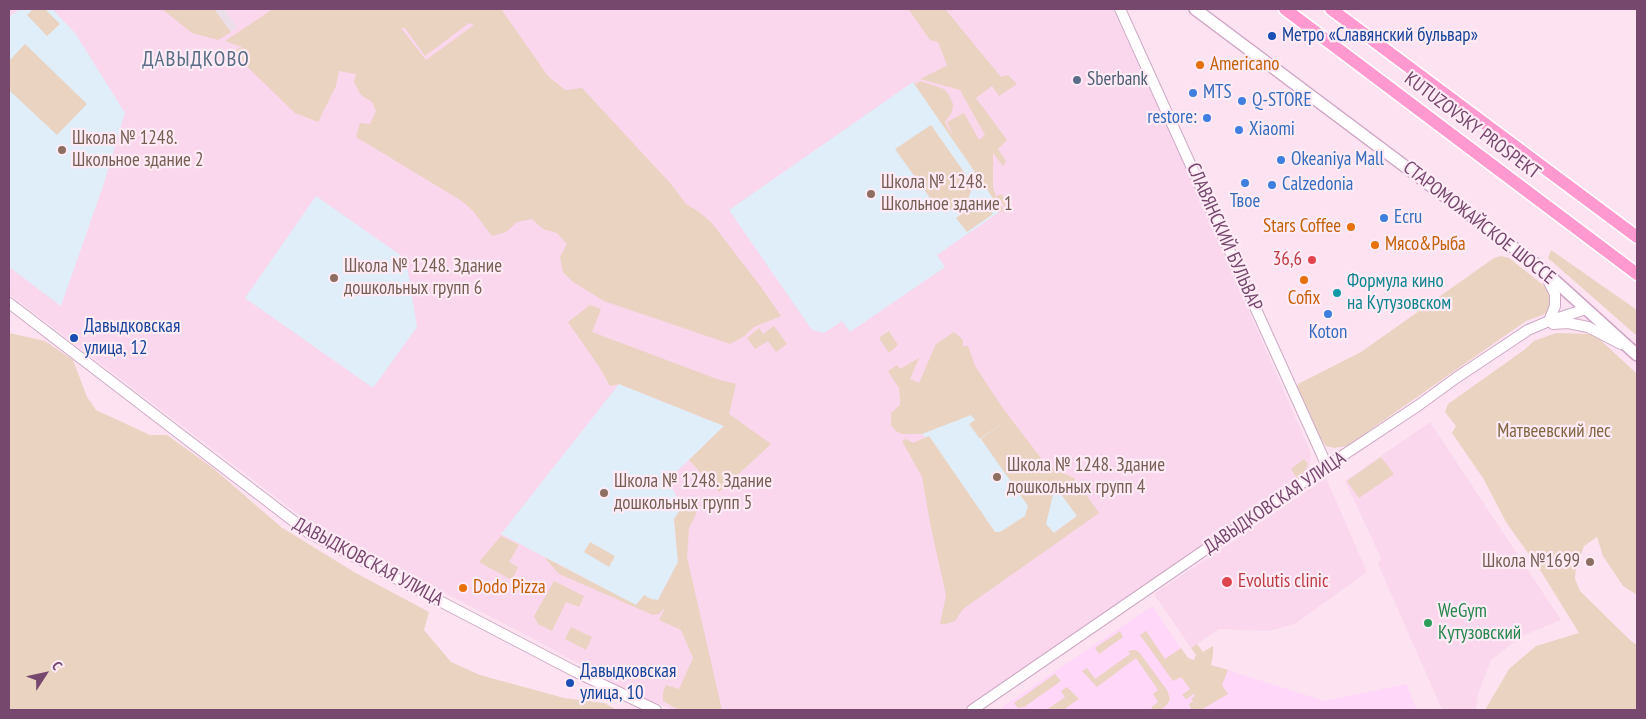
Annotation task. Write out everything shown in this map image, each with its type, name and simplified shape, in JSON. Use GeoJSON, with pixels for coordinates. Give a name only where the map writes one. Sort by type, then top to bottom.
{"type":"FeatureCollection","features":[{"type":"Feature","properties":{"kind":"main road","name":"СТАРОМОЖАЙСКОЕ ШОССЕ"},"geometry":{"type":"LineString","coordinates":[[1195,9],[1542,269],[1633,352]]}},
{"type":"Feature","properties":{"kind":"main road","name":"KUTUZOVSKY PROSPEKT"},"geometry":{"type":"LineString","coordinates":[[1285,9],[1637,274]]}},
{"type":"Feature","properties":{"kind":"main road","name":"KUTUZOVSKY PROSPEKT"},"geometry":{"type":"LineString","coordinates":[[1331,9],[1637,237]]}},
{"type":"Feature","properties":{"kind":"street","name":"СЛАВЯНСКИЙ БУЛЬВАР"},"geometry":{"type":"LineString","coordinates":[[1120,9],[1327,466]]}},
{"type":"Feature","properties":{"kind":"street"},"geometry":{"type":"LineString","coordinates":[[1542,269],[1555,294],[1555,306],[1544,323]]}},
{"type":"Feature","properties":{"kind":"street","name":"ДАВЫДКОВСКАЯ УЛИЦА"},"geometry":{"type":"LineString","coordinates":[[9,303],[309,533],[576,672],[656,710]]}},
{"type":"Feature","properties":{"kind":"street","name":"ДАВЫДКОВСКАЯ УЛИЦА"},"geometry":{"type":"LineString","coordinates":[[972,710],[1456,378],[1544,323],[1586,309]]}},
{"type":"Feature","properties":{"kind":"street"},"geometry":{"type":"LineString","coordinates":[[1544,323],[1568,323],[1588,327],[1633,352]]}},
{"type":"Feature","properties":{"kind":"shaded area"},"geometry":{"type":"Polygon","coordinates":[[[9,9],[1113,9],[1198,195],[1310,451],[1309,467],[1300,478],[965,710],[674,710],[638,696],[524,634],[323,530],[298,514],[9,294],[9,9]]]}},
{"type":"Feature","properties":{"kind":"shaded area","name":"Школа № 1248. Школьное здание 2"},"geometry":{"type":"Polygon","coordinates":[[[20,9],[52,9],[75,33],[125,113],[103,186],[61,306],[9,267],[9,17],[20,9]]]}},
{"type":"Feature","properties":{"kind":"shaded area"},"geometry":{"type":"Polygon","coordinates":[[[214,9],[224,9],[237,27],[231,32],[214,9]]]}},
{"type":"Feature","properties":{"kind":"shaded area","name":"Школа № 1248. Школьное здание 1"},"geometry":{"type":"Polygon","coordinates":[[[913,82],[1002,210],[937,255],[945,267],[850,332],[842,321],[824,333],[812,330],[729,210],[913,82]]]}},
{"type":"Feature","properties":{"kind":"shaded area","name":"Школа № 1248. Здание дошкольных групп 6"},"geometry":{"type":"Polygon","coordinates":[[[316,196],[406,259],[417,327],[373,388],[245,298],[316,196]]]}},
{"type":"Feature","properties":{"kind":"shaded area","name":"Школа № 1248. Здание дошкольных групп 4"},"geometry":{"type":"Polygon","coordinates":[[[972,368],[1077,516],[976,588],[940,459],[908,413],[972,368]]]}},
{"type":"Feature","properties":{"kind":"shaded area","name":"Школа № 1248. Здание дошкольных групп 5"},"geometry":{"type":"Polygon","coordinates":[[[619,384],[724,426],[668,480],[682,507],[674,519],[678,562],[651,613],[501,534],[619,384]]]}},
{"type":"Feature","properties":{"kind":"shaded area"},"geometry":{"type":"Polygon","coordinates":[[[1430,422],[1561,620],[1522,636],[1491,660],[1478,694],[1476,710],[1442,710],[1378,564],[1381,558],[1345,481],[1430,422]]]}},
{"type":"Feature","properties":{"kind":"shaded area"},"geometry":{"type":"Polygon","coordinates":[[[1326,478],[1367,572],[1295,624],[1269,631],[1219,629],[1191,648],[1154,594],[1326,478]]]}},
{"type":"Feature","properties":{"kind":"shaded area"},"geometry":{"type":"Polygon","coordinates":[[[1152,606],[1188,658],[1324,701],[1406,684],[1417,710],[1004,710],[1002,707],[1152,606]]]}},
{"type":"Feature","properties":{"kind":"green space"},"geometry":{"type":"Polygon","coordinates":[[[33,9],[45,9],[60,24],[47,36],[27,15],[33,9]]]}},
{"type":"Feature","properties":{"kind":"green space"},"geometry":{"type":"Polygon","coordinates":[[[162,9],[214,9],[231,32],[218,40],[192,33],[162,9]]]}},
{"type":"Feature","properties":{"kind":"green space"},"geometry":{"type":"Polygon","coordinates":[[[273,9],[501,9],[548,76],[565,90],[582,88],[671,184],[686,204],[711,222],[781,316],[754,327],[743,337],[730,344],[604,301],[573,282],[563,272],[560,257],[567,244],[557,233],[543,229],[532,219],[517,222],[506,232],[492,236],[473,211],[462,201],[356,137],[360,123],[370,124],[376,111],[372,102],[361,95],[354,82],[356,74],[339,71],[336,86],[318,122],[295,113],[232,52],[242,47],[225,41],[273,9]],[[469,23],[425,56],[405,28],[401,28],[426,60],[474,25],[469,23]]]}},
{"type":"Feature","properties":{"kind":"green space"},"geometry":{"type":"Polygon","coordinates":[[[907,9],[945,9],[1001,77],[1008,75],[1017,84],[999,96],[992,86],[976,98],[1007,140],[998,149],[1006,161],[1003,166],[993,153],[993,187],[996,196],[1002,194],[1008,210],[1003,213],[1004,205],[994,194],[1003,208],[1002,211],[997,213],[1001,210],[913,82],[916,84],[920,81],[944,89],[949,95],[953,104],[952,112],[945,122],[953,136],[947,122],[964,113],[979,140],[985,135],[960,90],[920,79],[946,66],[948,68],[938,42],[930,40],[907,9]]]}},
{"type":"Feature","properties":{"kind":"green space"},"geometry":{"type":"Polygon","coordinates":[[[25,44],[87,104],[57,135],[9,90],[9,61],[25,44]]]}},
{"type":"Feature","properties":{"kind":"green space"},"geometry":{"type":"Polygon","coordinates":[[[931,125],[971,182],[971,191],[968,199],[956,209],[946,210],[935,205],[895,149],[931,125]]]}},
{"type":"Feature","properties":{"kind":"green space"},"geometry":{"type":"Polygon","coordinates":[[[982,199],[993,214],[967,232],[956,218],[982,199]]]}},
{"type":"Feature","properties":{"kind":"green space"},"geometry":{"type":"Polygon","coordinates":[[[1551,250],[1637,310],[1637,336],[1548,258],[1551,250]]]}},
{"type":"Feature","properties":{"kind":"green space"},"geometry":{"type":"Polygon","coordinates":[[[1501,256],[1509,258],[1552,292],[1551,307],[1545,314],[1526,321],[1347,446],[1334,448],[1326,446],[1321,439],[1298,388],[1298,384],[1361,352],[1494,258],[1501,256]]]}},
{"type":"Feature","properties":{"kind":"green space"},"geometry":{"type":"Polygon","coordinates":[[[590,305],[601,309],[592,332],[717,379],[736,384],[729,414],[771,444],[719,492],[689,460],[724,426],[619,384],[610,386],[600,368],[568,322],[590,305]]]}},
{"type":"Feature","properties":{"kind":"green space"},"geometry":{"type":"Polygon","coordinates":[[[774,326],[787,344],[776,352],[768,341],[755,349],[747,338],[759,328],[763,334],[774,326]]]}},
{"type":"Feature","properties":{"kind":"green space"},"geometry":{"type":"Polygon","coordinates":[[[889,331],[898,345],[889,353],[879,338],[889,331]]]}},
{"type":"Feature","properties":{"kind":"green space"},"geometry":{"type":"Polygon","coordinates":[[[954,332],[963,340],[963,346],[968,346],[975,366],[1002,407],[1047,466],[1074,478],[1099,513],[963,609],[955,621],[946,624],[940,624],[946,595],[922,477],[902,441],[906,439],[913,443],[929,436],[995,532],[1000,532],[1025,516],[1028,506],[981,439],[1008,419],[980,439],[969,424],[975,420],[971,415],[922,434],[902,434],[891,425],[891,413],[900,405],[900,400],[899,388],[888,371],[897,365],[900,369],[919,358],[910,379],[919,383],[936,344],[954,332]],[[1055,486],[1046,524],[1054,533],[1077,516],[1055,486]]]}},
{"type":"Feature","properties":{"kind":"green space"},"geometry":{"type":"Polygon","coordinates":[[[9,333],[45,341],[73,360],[87,397],[96,410],[150,435],[167,435],[213,468],[281,527],[354,572],[429,612],[424,630],[451,662],[480,675],[564,698],[604,703],[617,710],[9,710],[9,333]]]}},
{"type":"Feature","properties":{"kind":"green space","name":"Матвеевский лес"},"geometry":{"type":"Polygon","coordinates":[[[1556,333],[1594,334],[1637,374],[1637,595],[1623,586],[1603,556],[1597,537],[1584,546],[1576,568],[1575,579],[1580,591],[1637,645],[1637,710],[1485,710],[1509,669],[1536,646],[1579,633],[1542,573],[1506,522],[1483,478],[1452,433],[1456,426],[1445,412],[1448,404],[1534,341],[1556,333]]]}},
{"type":"Feature","properties":{"kind":"green space"},"geometry":{"type":"Polygon","coordinates":[[[1381,457],[1394,474],[1359,498],[1347,481],[1381,457]]]}},
{"type":"Feature","properties":{"kind":"green space"},"geometry":{"type":"Polygon","coordinates":[[[1304,459],[1308,464],[1303,474],[1297,478],[1291,469],[1304,459]]]}},
{"type":"Feature","properties":{"kind":"green space"},"geometry":{"type":"Polygon","coordinates":[[[682,507],[697,512],[689,528],[687,557],[722,710],[679,710],[663,701],[666,685],[679,689],[693,658],[681,630],[659,620],[666,606],[659,614],[653,615],[559,574],[544,557],[636,605],[644,595],[658,600],[678,562],[674,519],[682,507]]]}},
{"type":"Feature","properties":{"kind":"green space"},"geometry":{"type":"Polygon","coordinates":[[[501,536],[519,545],[509,562],[518,567],[512,580],[479,562],[501,536]]]}},
{"type":"Feature","properties":{"kind":"green space"},"geometry":{"type":"Polygon","coordinates":[[[590,542],[615,556],[609,567],[584,552],[590,542]]]}},
{"type":"Feature","properties":{"kind":"green space"},"geometry":{"type":"Polygon","coordinates":[[[554,581],[584,596],[579,607],[566,602],[552,631],[538,624],[534,616],[554,581]]]}},
{"type":"Feature","properties":{"kind":"green space"},"geometry":{"type":"Polygon","coordinates":[[[571,627],[592,637],[586,650],[565,639],[571,627]]]}},
{"type":"Feature","properties":{"kind":"green space"},"geometry":{"type":"Polygon","coordinates":[[[1120,631],[1123,637],[1099,654],[1095,648],[1120,631]]]}},
{"type":"Feature","properties":{"kind":"green space"},"geometry":{"type":"Polygon","coordinates":[[[1146,631],[1165,659],[1181,648],[1188,658],[1194,660],[1196,655],[1191,648],[1197,644],[1203,652],[1213,646],[1211,665],[1228,670],[1222,685],[1228,694],[1201,710],[1191,710],[1189,704],[1193,701],[1191,699],[1195,696],[1194,694],[1186,699],[1182,695],[1190,689],[1181,677],[1173,681],[1140,635],[1146,631]]]}},
{"type":"Feature","properties":{"kind":"green space"},"geometry":{"type":"Polygon","coordinates":[[[1134,650],[1139,652],[1167,690],[1170,699],[1166,706],[1160,710],[1154,710],[1151,707],[1158,702],[1153,694],[1158,690],[1136,658],[1097,687],[1082,671],[1087,668],[1095,679],[1130,654],[1128,651],[1134,650]]]}},
{"type":"Feature","properties":{"kind":"green space"},"geometry":{"type":"Polygon","coordinates":[[[1055,674],[1061,681],[1024,707],[1018,708],[1014,703],[1055,674]]]}},
{"type":"Feature","properties":{"kind":"green space"},"geometry":{"type":"Polygon","coordinates":[[[1067,687],[1079,699],[1063,710],[1046,710],[1065,697],[1061,691],[1067,687]]]}},
{"type":"Feature","properties":{"kind":"place","name":"Метро «Славянский бульвар»"},"geometry":{"type":"Point","coordinates":[1272,36]}},
{"type":"Feature","properties":{"kind":"place","name":"Americano"},"geometry":{"type":"Point","coordinates":[1200,65]}},
{"type":"Feature","properties":{"kind":"place","name":"Sberbank"},"geometry":{"type":"Point","coordinates":[1077,80]}},
{"type":"Feature","properties":{"kind":"place","name":"MTS"},"geometry":{"type":"Point","coordinates":[1193,93]}},
{"type":"Feature","properties":{"kind":"place","name":"Q-STORE"},"geometry":{"type":"Point","coordinates":[1242,101]}},
{"type":"Feature","properties":{"kind":"place","name":"restore:"},"geometry":{"type":"Point","coordinates":[1207,118]}},
{"type":"Feature","properties":{"kind":"place","name":"Xiaomi"},"geometry":{"type":"Point","coordinates":[1239,130]}},
{"type":"Feature","properties":{"kind":"place","name":"Школа № 1248. Школьное здание 2"},"geometry":{"type":"Point","coordinates":[62,150]}},
{"type":"Feature","properties":{"kind":"place","name":"Okeaniya Mall"},"geometry":{"type":"Point","coordinates":[1281,160]}},
{"type":"Feature","properties":{"kind":"place","name":"Твое"},"geometry":{"type":"Point","coordinates":[1245,183]}},
{"type":"Feature","properties":{"kind":"place","name":"Calzedonia"},"geometry":{"type":"Point","coordinates":[1272,185]}},
{"type":"Feature","properties":{"kind":"place","name":"Школа № 1248. Школьное здание 1"},"geometry":{"type":"Point","coordinates":[871,194]}},
{"type":"Feature","properties":{"kind":"place","name":"Ecru"},"geometry":{"type":"Point","coordinates":[1384,218]}},
{"type":"Feature","properties":{"kind":"place","name":"Stars Coffee"},"geometry":{"type":"Point","coordinates":[1351,227]}},
{"type":"Feature","properties":{"kind":"place","name":"Мясо&Рыба"},"geometry":{"type":"Point","coordinates":[1375,245]}},
{"type":"Feature","properties":{"kind":"place","name":"36,6"},"geometry":{"type":"Point","coordinates":[1312,260]}},
{"type":"Feature","properties":{"kind":"place","name":"Школа № 1248. Здание дошкольных групп 6"},"geometry":{"type":"Point","coordinates":[334,278]}},
{"type":"Feature","properties":{"kind":"place","name":"Cofix"},"geometry":{"type":"Point","coordinates":[1304,280]}},
{"type":"Feature","properties":{"kind":"place","name":"Формула кино на Кутузовском"},"geometry":{"type":"Point","coordinates":[1337,293]}},
{"type":"Feature","properties":{"kind":"place","name":"Koton"},"geometry":{"type":"Point","coordinates":[1328,314]}},
{"type":"Feature","properties":{"kind":"place","name":"Давыдковская улица, 12"},"geometry":{"type":"Point","coordinates":[74,338]}},
{"type":"Feature","properties":{"kind":"place","name":"Школа № 1248. Здание дошкольных групп 4"},"geometry":{"type":"Point","coordinates":[997,477]}},
{"type":"Feature","properties":{"kind":"place","name":"Школа № 1248. Здание дошкольных групп 5"},"geometry":{"type":"Point","coordinates":[604,493]}},
{"type":"Feature","properties":{"kind":"place","name":"Школа №1699"},"geometry":{"type":"Point","coordinates":[1590,562]}},
{"type":"Feature","properties":{"kind":"place","name":"Evolutis clinic"},"geometry":{"type":"Point","coordinates":[1227,582]}},
{"type":"Feature","properties":{"kind":"place","name":"Dodo Pizza"},"geometry":{"type":"Point","coordinates":[463,588]}},
{"type":"Feature","properties":{"kind":"place","name":"WeGym Кутузовский"},"geometry":{"type":"Point","coordinates":[1428,623]}},
{"type":"Feature","properties":{"kind":"place","name":"Давыдковская улица, 10"},"geometry":{"type":"Point","coordinates":[570,683]}},
{"type":"Feature","properties":{"kind":"district","name":"ДАВЫДКОВО"},"geometry":{"type":"Point","coordinates":[196,60]}}]}
